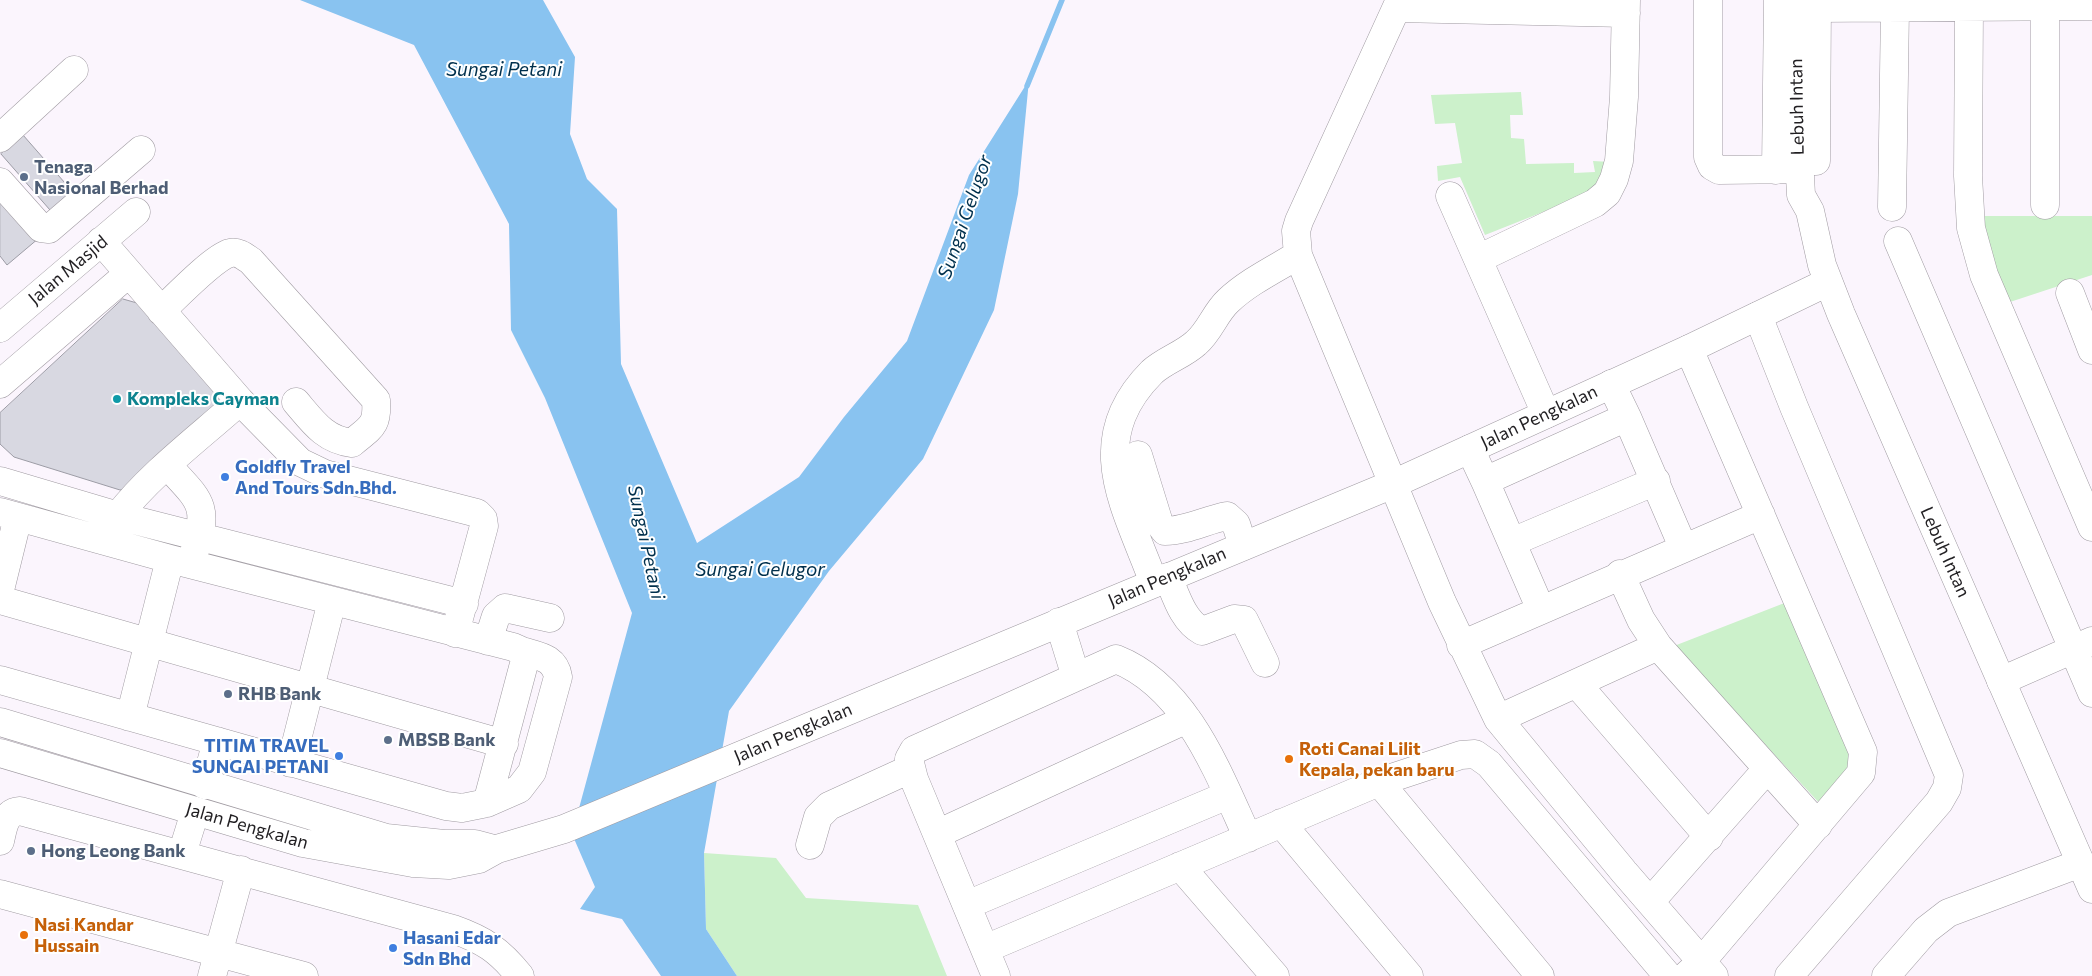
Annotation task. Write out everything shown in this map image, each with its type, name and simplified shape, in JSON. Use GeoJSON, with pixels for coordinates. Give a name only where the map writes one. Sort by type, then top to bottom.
{"type":"FeatureCollection","features":[{"type":"Feature","properties":{"kind":"street"},"geometry":{"type":"LineString","coordinates":[[1708,0],[1708,157],[1712,166],[1719,170],[1788,170],[1778,0]]}},
{"type":"Feature","properties":{"kind":"street"},"geometry":{"type":"LineString","coordinates":[[1810,3],[1895,8],[1976,5],[2092,6]]}},
{"type":"Feature","properties":{"kind":"street","name":"Lebuh Intan"},"geometry":{"type":"LineString","coordinates":[[1810,3],[1788,170],[1810,211],[1815,240],[1828,282],[2092,889]]}},
{"type":"Feature","properties":{"kind":"street","name":"Lebuh Intan"},"geometry":{"type":"LineString","coordinates":[[1810,3],[1816,169],[1814,196],[1810,211]]}},
{"type":"Feature","properties":{"kind":"street"},"geometry":{"type":"LineString","coordinates":[[1478,259],[1595,203],[1607,193],[1614,179],[1619,161],[1624,97],[1626,7],[1399,4],[1296,231],[1298,255],[1461,645],[1498,720],[1650,902],[1700,971],[1861,773],[1863,752],[1690,348]]}},
{"type":"Feature","properties":{"kind":"street"},"geometry":{"type":"LineString","coordinates":[[1976,5],[1968,176],[1971,228],[1984,275],[2092,527]]}},
{"type":"Feature","properties":{"kind":"street"},"geometry":{"type":"LineString","coordinates":[[2045,6],[2045,205]]}},
{"type":"Feature","properties":{"kind":"street"},"geometry":{"type":"LineString","coordinates":[[1892,207],[1895,8]]}},
{"type":"Feature","properties":{"kind":"street"},"geometry":{"type":"LineString","coordinates":[[0,138],[74,70]]}},
{"type":"Feature","properties":{"kind":"street"},"geometry":{"type":"LineString","coordinates":[[0,182],[41,228],[49,228],[140,150]]}},
{"type":"Feature","properties":{"kind":"street"},"geometry":{"type":"LineString","coordinates":[[1450,196],[1546,414]]}},
{"type":"Feature","properties":{"kind":"street","name":"Jalan Masjid"},"geometry":{"type":"LineString","coordinates":[[0,328],[136,212]]}},
{"type":"Feature","properties":{"kind":"street"},"geometry":{"type":"LineString","coordinates":[[101,241],[240,401],[300,462],[313,469],[477,513],[483,519],[484,526],[456,633]]}},
{"type":"Feature","properties":{"kind":"street"},"geometry":{"type":"LineString","coordinates":[[1898,241],[2083,645],[2092,693]]}},
{"type":"Feature","properties":{"kind":"street"},"geometry":{"type":"LineString","coordinates":[[161,311],[212,266],[230,253],[240,254],[251,261],[376,400],[377,417],[371,428],[352,443],[341,442],[331,439],[296,402]]}},
{"type":"Feature","properties":{"kind":"street"},"geometry":{"type":"LineString","coordinates":[[1265,663],[1244,620],[1234,619],[1202,631],[1194,627],[1161,580],[1120,492],[1113,458],[1114,438],[1119,421],[1130,400],[1152,372],[1197,343],[1219,310],[1229,300],[1298,255]]}},
{"type":"Feature","properties":{"kind":"street"},"geometry":{"type":"LineString","coordinates":[[0,384],[128,274]]}},
{"type":"Feature","properties":{"kind":"street","name":"Jalan Pengkalan"},"geometry":{"type":"LineString","coordinates":[[0,752],[195,812],[304,843],[413,864],[449,865],[479,859],[497,849],[564,829],[754,748],[1393,484],[1690,348],[1828,282]]}},
{"type":"Feature","properties":{"kind":"street"},"geometry":{"type":"LineString","coordinates":[[2070,293],[2092,350]]}},
{"type":"Feature","properties":{"kind":"street"},"geometry":{"type":"LineString","coordinates":[[1758,316],[1794,407],[1949,775],[1947,788],[1939,802],[1789,976]]}},
{"type":"Feature","properties":{"kind":"street"},"geometry":{"type":"LineString","coordinates":[[1611,384],[1656,481],[1683,547]]}},
{"type":"Feature","properties":{"kind":"street"},"geometry":{"type":"LineString","coordinates":[[118,516],[127,504],[240,401]]}},
{"type":"Feature","properties":{"kind":"street"},"geometry":{"type":"LineString","coordinates":[[1485,481],[1627,417]]}},
{"type":"Feature","properties":{"kind":"street"},"geometry":{"type":"LineString","coordinates":[[1470,449],[1542,610]]}},
{"type":"Feature","properties":{"kind":"street"},"geometry":{"type":"LineString","coordinates":[[1138,455],[1159,523],[1165,531],[1176,531],[1210,519],[1227,516],[1236,524],[1243,546]]}},
{"type":"Feature","properties":{"kind":"street"},"geometry":{"type":"LineString","coordinates":[[130,717],[149,642],[180,562],[199,537],[203,523],[202,506],[168,466]]}},
{"type":"Feature","properties":{"kind":"street"},"geometry":{"type":"LineString","coordinates":[[0,481],[118,516],[464,604]]}},
{"type":"Feature","properties":{"kind":"street"},"geometry":{"type":"LineString","coordinates":[[1512,542],[1656,481]]}},
{"type":"Feature","properties":{"kind":"street"},"geometry":{"type":"LineString","coordinates":[[0,590],[9,515],[180,562],[522,651],[548,659],[557,668],[558,677],[532,772],[519,789],[487,803],[462,808],[446,806],[0,680]]}},
{"type":"Feature","properties":{"kind":"street"},"geometry":{"type":"LineString","coordinates":[[1461,645],[1620,574],[1761,515]]}},
{"type":"Feature","properties":{"kind":"street"},"geometry":{"type":"LineString","coordinates":[[1620,574],[1641,620],[1658,646],[1818,825]]}},
{"type":"Feature","properties":{"kind":"street"},"geometry":{"type":"LineString","coordinates":[[0,600],[504,744]]}},
{"type":"Feature","properties":{"kind":"street"},"geometry":{"type":"LineString","coordinates":[[291,763],[332,601]]}},
{"type":"Feature","properties":{"kind":"street"},"geometry":{"type":"LineString","coordinates":[[488,641],[496,616],[505,608],[550,618]]}},
{"type":"Feature","properties":{"kind":"street"},"geometry":{"type":"LineString","coordinates":[[1059,622],[1076,677]]}},
{"type":"Feature","properties":{"kind":"street"},"geometry":{"type":"LineString","coordinates":[[2001,681],[2083,645]]}},
{"type":"Feature","properties":{"kind":"street"},"geometry":{"type":"LineString","coordinates":[[1498,720],[1658,646]]}},
{"type":"Feature","properties":{"kind":"street"},"geometry":{"type":"LineString","coordinates":[[487,803],[525,660],[522,651]]}},
{"type":"Feature","properties":{"kind":"street"},"geometry":{"type":"LineString","coordinates":[[996,976],[910,769],[909,759],[914,750],[1116,659],[1134,666],[1151,677],[1187,719],[1228,794],[1248,838]]}},
{"type":"Feature","properties":{"kind":"street"},"geometry":{"type":"LineString","coordinates":[[1577,684],[1709,837]]}},
{"type":"Feature","properties":{"kind":"street"},"geometry":{"type":"LineString","coordinates":[[936,834],[1187,719]]}},
{"type":"Feature","properties":{"kind":"street","name":"Jalan Pengkalan"},"geometry":{"type":"LineString","coordinates":[[0,722],[386,838],[444,844],[475,844],[497,849]]}},
{"type":"Feature","properties":{"kind":"street"},"geometry":{"type":"LineString","coordinates":[[205,785],[217,741]]}},
{"type":"Feature","properties":{"kind":"street"},"geometry":{"type":"LineString","coordinates":[[985,950],[1379,782],[1460,755],[1475,754],[1489,764],[1658,972]]}},
{"type":"Feature","properties":{"kind":"street"},"geometry":{"type":"LineString","coordinates":[[810,845],[818,817],[829,806],[910,769]]}},
{"type":"Feature","properties":{"kind":"street"},"geometry":{"type":"LineString","coordinates":[[1650,902],[1767,769]]}},
{"type":"Feature","properties":{"kind":"street"},"geometry":{"type":"LineString","coordinates":[[1379,782],[1540,976]]}},
{"type":"Feature","properties":{"kind":"street"},"geometry":{"type":"LineString","coordinates":[[967,906],[1228,794]]}},
{"type":"Feature","properties":{"kind":"street"},"geometry":{"type":"LineString","coordinates":[[0,842],[6,819],[12,813],[20,812],[241,870],[460,932],[488,943],[511,972]]}},
{"type":"Feature","properties":{"kind":"street"},"geometry":{"type":"LineString","coordinates":[[182,854],[195,812]]}},
{"type":"Feature","properties":{"kind":"street"},"geometry":{"type":"LineString","coordinates":[[1281,824],[1409,976]]}},
{"type":"Feature","properties":{"kind":"street"},"geometry":{"type":"LineString","coordinates":[[1886,976],[1926,930],[1948,913],[2080,863]]}},
{"type":"Feature","properties":{"kind":"street"},"geometry":{"type":"LineString","coordinates":[[1180,866],[1275,976]]}},
{"type":"Feature","properties":{"kind":"street"},"geometry":{"type":"LineString","coordinates":[[215,965],[241,870]]}},
{"type":"Feature","properties":{"kind":"street"},"geometry":{"type":"LineString","coordinates":[[0,894],[215,965],[304,976]]}},
{"type":"Feature","properties":{"kind":"green space"},"geometry":{"type":"Polygon","coordinates":[[[1521,92],[1523,115],[1510,115],[1511,138],[1524,139],[1526,164],[1574,163],[1574,173],[1595,172],[1593,161],[1611,162],[1596,191],[1485,235],[1460,177],[1438,181],[1437,166],[1462,163],[1455,123],[1435,124],[1431,95],[1521,92]]]}},
{"type":"Feature","properties":{"kind":"green space"},"geometry":{"type":"Polygon","coordinates":[[[1982,216],[2092,216],[2092,275],[2010,302],[1985,249],[1982,216]]]}},
{"type":"Feature","properties":{"kind":"green space"},"geometry":{"type":"Polygon","coordinates":[[[1787,602],[1855,759],[1822,806],[1674,646],[1787,602]]]}},
{"type":"Feature","properties":{"kind":"green space"},"geometry":{"type":"Polygon","coordinates":[[[704,853],[776,858],[806,898],[918,905],[947,976],[737,976],[706,929],[704,853]]]}},
{"type":"Feature","properties":{"kind":"water","name":"Sungai Petani"},"geometry":{"type":"Polygon","coordinates":[[[300,0],[543,0],[575,57],[570,134],[587,179],[617,209],[621,364],[697,543],[799,477],[844,417],[907,341],[969,175],[1029,80],[1018,194],[994,310],[923,459],[829,571],[729,711],[704,853],[706,929],[737,976],[661,976],[622,919],[580,909],[595,887],[572,834],[632,613],[545,398],[511,330],[509,224],[414,45],[300,0]]]}},
{"type":"Feature","properties":{"kind":"building"},"geometry":{"type":"Polygon","coordinates":[[[23,135],[79,199],[57,218],[1,154],[23,135]]]}},
{"type":"Feature","properties":{"kind":"building"},"geometry":{"type":"Polygon","coordinates":[[[0,191],[39,238],[7,265],[0,256],[0,191]]]}},
{"type":"Feature","properties":{"kind":"building","name":"Kompleks Cayman"},"geometry":{"type":"Polygon","coordinates":[[[123,299],[137,303],[219,391],[218,408],[133,487],[120,490],[14,457],[0,444],[0,413],[123,299]]]}},
{"type":"Feature","properties":{"kind":"waterway","name":"Sungai Gelugor"},"geometry":{"type":"LineString","coordinates":[[1027,86],[1062,0]]}},
{"type":"Feature","properties":{"kind":"place","name":"Tenaga Nasional Berhad"},"geometry":{"type":"Point","coordinates":[24,177]}},
{"type":"Feature","properties":{"kind":"place","name":"Kompleks Cayman"},"geometry":{"type":"Point","coordinates":[117,399]}},
{"type":"Feature","properties":{"kind":"place","name":"Goldfly Travel And Tours Sdn.Bhd."},"geometry":{"type":"Point","coordinates":[225,477]}},
{"type":"Feature","properties":{"kind":"place","name":"RHB Bank"},"geometry":{"type":"Point","coordinates":[228,694]}},
{"type":"Feature","properties":{"kind":"place","name":"MBSB Bank"},"geometry":{"type":"Point","coordinates":[388,740]}},
{"type":"Feature","properties":{"kind":"place","name":"TITIM TRAVEL SUNGAI PETANI"},"geometry":{"type":"Point","coordinates":[339,756]}},
{"type":"Feature","properties":{"kind":"place","name":"Roti Canai Lilit Kepala, pekan baru"},"geometry":{"type":"Point","coordinates":[1289,759]}},
{"type":"Feature","properties":{"kind":"place","name":"Hong Leong Bank"},"geometry":{"type":"Point","coordinates":[31,851]}},
{"type":"Feature","properties":{"kind":"place","name":"Nasi Kandar Hussain"},"geometry":{"type":"Point","coordinates":[24,935]}},
{"type":"Feature","properties":{"kind":"place","name":"Hasani Edar Sdn Bhd"},"geometry":{"type":"Point","coordinates":[393,948]}}]}
